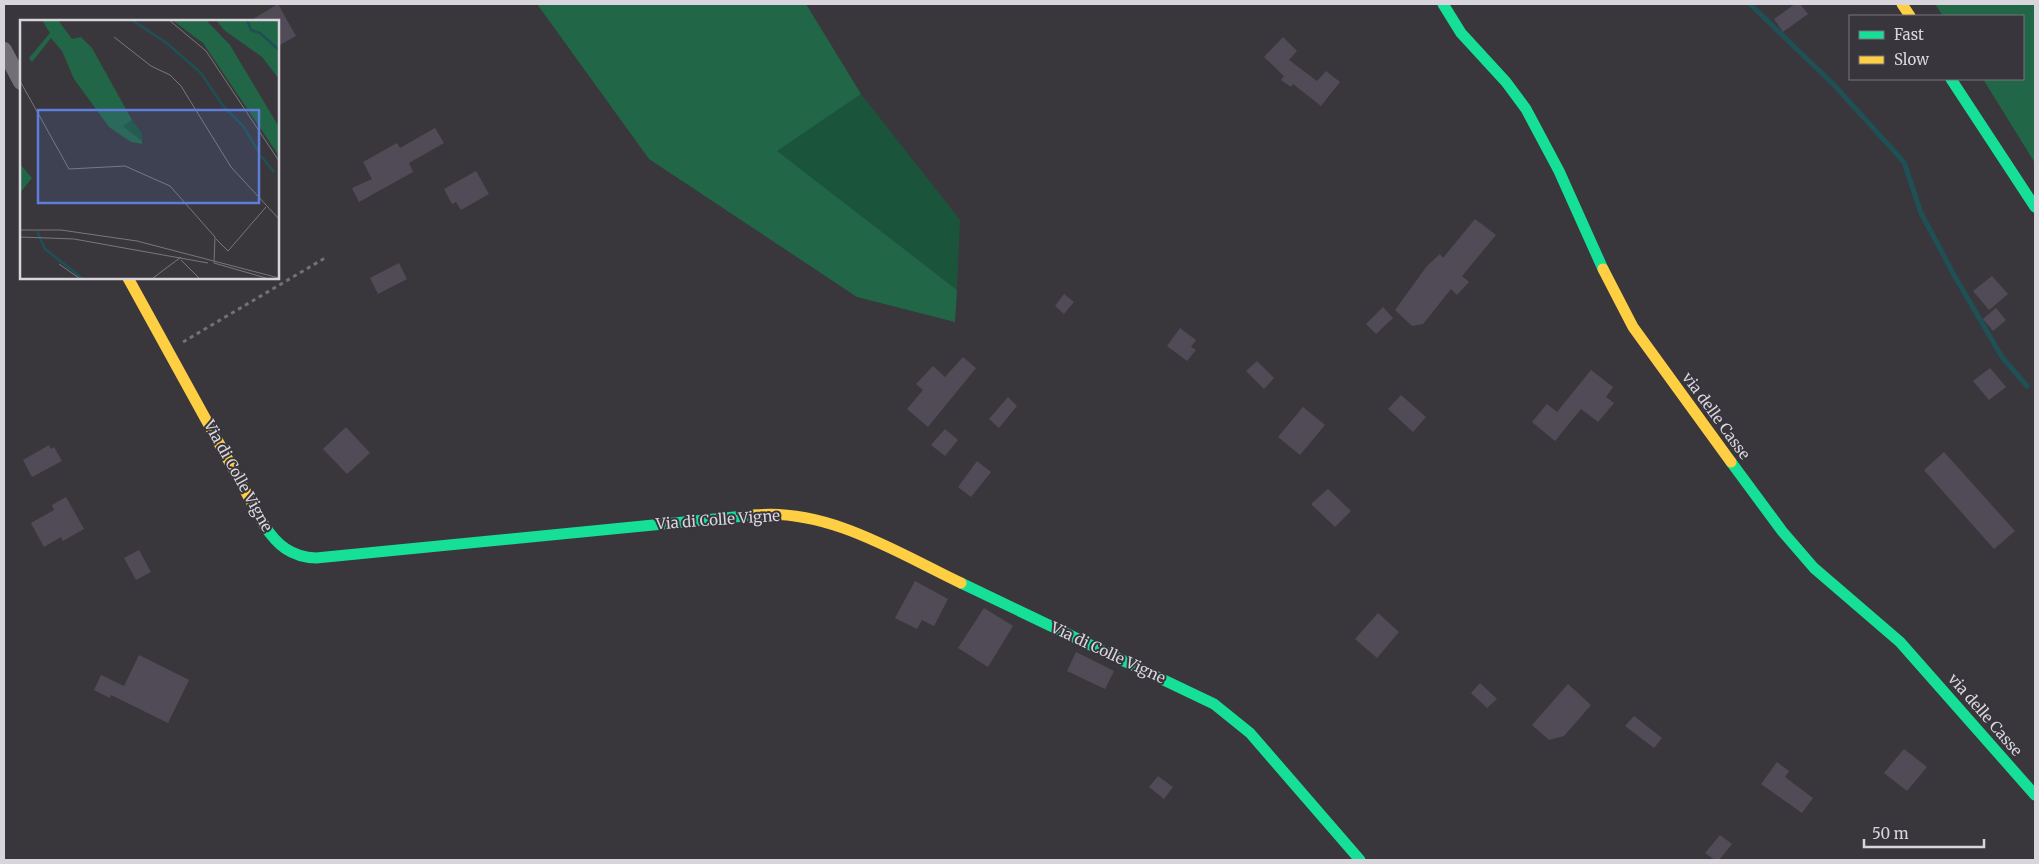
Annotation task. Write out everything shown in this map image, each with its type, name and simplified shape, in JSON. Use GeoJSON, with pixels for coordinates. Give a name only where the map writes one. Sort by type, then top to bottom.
{"type":"FeatureCollection","features":[{"type":"Feature","properties":{"kind":"street","name":"via delle Casse"},"geometry":{"type":"LineString","coordinates":[[1443,4],[1461,33],[1506,82],[1526,109],[1559,171],[1610,286],[1633,327],[1782,531],[1814,568],[1864,609],[1905,647],[2035,795]]}},
{"type":"Feature","properties":{"kind":"street"},"geometry":{"type":"LineString","coordinates":[[1902,4],[1909,15]]}},
{"type":"Feature","properties":{"kind":"street"},"geometry":{"type":"LineString","coordinates":[[4,50],[20,80]]}},
{"type":"Feature","properties":{"kind":"street"},"geometry":{"type":"LineString","coordinates":[[1952,80],[2035,207]]}},
{"type":"Feature","properties":{"kind":"street","name":"Via di Colle Vigne"},"geometry":{"type":"LineString","coordinates":[[129,279],[265,526],[278,544],[291,554],[316,558],[766,514],[794,516],[829,523],[858,534],[1214,704],[1250,733],[1360,860]]}},
{"type":"Feature","properties":{"kind":"path"},"geometry":{"type":"LineString","coordinates":[[169,351],[325,258]]}},
{"type":"Feature","properties":{"kind":"green space"},"geometry":{"type":"Polygon","coordinates":[[[537,4],[806,4],[861,94],[777,151],[957,290],[955,322],[857,297],[649,159],[537,4]]]}},
{"type":"Feature","properties":{"kind":"green space"},"geometry":{"type":"Polygon","coordinates":[[[1935,4],[2035,4],[2035,163],[1984,80],[2024,80],[2024,15],[1942,15],[1935,4]]]}},
{"type":"Feature","properties":{"kind":"green space"},"geometry":{"type":"Polygon","coordinates":[[[861,94],[960,220],[957,290],[776,151],[861,94]]]}},
{"type":"Feature","properties":{"kind":"building"},"geometry":{"type":"Polygon","coordinates":[[[278,4],[296,36],[279,45],[279,20],[252,20],[278,4]]]}},
{"type":"Feature","properties":{"kind":"building"},"geometry":{"type":"Polygon","coordinates":[[[1795,4],[1800,4],[1808,14],[1783,32],[1774,19],[1795,4]]]}},
{"type":"Feature","properties":{"kind":"building"},"geometry":{"type":"Polygon","coordinates":[[[1283,37],[1297,51],[1289,60],[1317,81],[1326,71],[1340,82],[1321,106],[1293,84],[1291,87],[1281,80],[1284,76],[1264,57],[1283,37]]]}},
{"type":"Feature","properties":{"kind":"building"},"geometry":{"type":"Polygon","coordinates":[[[435,128],[444,143],[409,163],[413,172],[359,202],[352,188],[372,179],[363,162],[397,143],[400,148],[435,128]]]}},
{"type":"Feature","properties":{"kind":"building"},"geometry":{"type":"Polygon","coordinates":[[[476,171],[489,194],[461,210],[456,202],[452,204],[444,189],[476,171]]]}},
{"type":"Feature","properties":{"kind":"building"},"geometry":{"type":"Polygon","coordinates":[[[1475,219],[1496,235],[1462,276],[1469,282],[1457,295],[1451,289],[1423,324],[1412,326],[1395,310],[1427,266],[1440,254],[1443,258],[1475,219]]]}},
{"type":"Feature","properties":{"kind":"building"},"geometry":{"type":"Polygon","coordinates":[[[399,263],[407,279],[378,294],[370,278],[399,263]]]}},
{"type":"Feature","properties":{"kind":"building"},"geometry":{"type":"Polygon","coordinates":[[[1992,276],[2008,294],[1989,310],[1973,291],[1992,276]]]}},
{"type":"Feature","properties":{"kind":"building"},"geometry":{"type":"Polygon","coordinates":[[[1064,294],[1074,302],[1064,314],[1055,306],[1064,294]]]}},
{"type":"Feature","properties":{"kind":"building"},"geometry":{"type":"Polygon","coordinates":[[[1383,307],[1393,318],[1376,334],[1366,324],[1383,307]]]}},
{"type":"Feature","properties":{"kind":"building"},"geometry":{"type":"Polygon","coordinates":[[[1996,308],[2006,320],[1993,331],[1983,319],[1996,308]]]}},
{"type":"Feature","properties":{"kind":"building"},"geometry":{"type":"Polygon","coordinates":[[[1180,328],[1196,340],[1191,347],[1196,350],[1187,361],[1167,346],[1180,328]]]}},
{"type":"Feature","properties":{"kind":"building"},"geometry":{"type":"Polygon","coordinates":[[[963,357],[976,368],[928,427],[907,409],[923,390],[916,384],[933,366],[945,377],[963,357]]]}},
{"type":"Feature","properties":{"kind":"building"},"geometry":{"type":"Polygon","coordinates":[[[1257,361],[1274,378],[1264,389],[1246,371],[1257,361]]]}},
{"type":"Feature","properties":{"kind":"building"},"geometry":{"type":"Polygon","coordinates":[[[1990,368],[2006,387],[1989,400],[1973,381],[1990,368]]]}},
{"type":"Feature","properties":{"kind":"building"},"geometry":{"type":"Polygon","coordinates":[[[1591,370],[1613,387],[1606,397],[1614,403],[1598,422],[1581,409],[1555,441],[1532,422],[1547,404],[1557,412],[1591,370]]]}},
{"type":"Feature","properties":{"kind":"building"},"geometry":{"type":"Polygon","coordinates":[[[1401,395],[1426,417],[1413,432],[1388,409],[1401,395]]]}},
{"type":"Feature","properties":{"kind":"building"},"geometry":{"type":"Polygon","coordinates":[[[1008,397],[1017,406],[999,428],[989,419],[1008,397]]]}},
{"type":"Feature","properties":{"kind":"building"},"geometry":{"type":"Polygon","coordinates":[[[1303,407],[1325,425],[1300,455],[1278,437],[1303,407]]]}},
{"type":"Feature","properties":{"kind":"building"},"geometry":{"type":"Polygon","coordinates":[[[346,427],[370,453],[347,474],[323,449],[346,427]]]}},
{"type":"Feature","properties":{"kind":"building"},"geometry":{"type":"Polygon","coordinates":[[[945,429],[958,440],[945,456],[931,445],[945,429]]]}},
{"type":"Feature","properties":{"kind":"building"},"geometry":{"type":"Polygon","coordinates":[[[49,445],[51,449],[54,447],[62,461],[32,477],[23,460],[49,445]]]}},
{"type":"Feature","properties":{"kind":"building"},"geometry":{"type":"Polygon","coordinates":[[[1944,452],[2015,531],[1994,549],[1924,470],[1944,452]]]}},
{"type":"Feature","properties":{"kind":"building"},"geometry":{"type":"Polygon","coordinates":[[[977,461],[991,472],[971,497],[958,487],[977,461]]]}},
{"type":"Feature","properties":{"kind":"building"},"geometry":{"type":"Polygon","coordinates":[[[1328,489],[1351,511],[1335,527],[1311,504],[1328,489]]]}},
{"type":"Feature","properties":{"kind":"building"},"geometry":{"type":"Polygon","coordinates":[[[66,497],[84,529],[63,541],[61,537],[44,547],[31,523],[54,510],[52,505],[66,497]]]}},
{"type":"Feature","properties":{"kind":"building"},"geometry":{"type":"Polygon","coordinates":[[[139,550],[151,572],[136,580],[124,558],[139,550]]]}},
{"type":"Feature","properties":{"kind":"building"},"geometry":{"type":"Polygon","coordinates":[[[915,581],[948,599],[934,626],[922,620],[917,629],[895,618],[915,581]]]}},
{"type":"Feature","properties":{"kind":"building"},"geometry":{"type":"Polygon","coordinates":[[[984,608],[1013,626],[988,667],[958,648],[984,608]]]}},
{"type":"Feature","properties":{"kind":"building"},"geometry":{"type":"Polygon","coordinates":[[[1378,613],[1399,632],[1377,658],[1355,639],[1378,613]]]}},
{"type":"Feature","properties":{"kind":"building"},"geometry":{"type":"Polygon","coordinates":[[[1076,652],[1114,671],[1105,689],[1067,671],[1076,652]]]}},
{"type":"Feature","properties":{"kind":"building"},"geometry":{"type":"Polygon","coordinates":[[[139,655],[189,680],[168,723],[111,695],[110,698],[94,690],[101,675],[124,686],[139,655]]]}},
{"type":"Feature","properties":{"kind":"building"},"geometry":{"type":"Polygon","coordinates":[[[1480,683],[1497,699],[1487,708],[1471,693],[1480,683]]]}},
{"type":"Feature","properties":{"kind":"building"},"geometry":{"type":"Polygon","coordinates":[[[1568,684],[1591,705],[1564,736],[1549,740],[1532,725],[1568,684]]]}},
{"type":"Feature","properties":{"kind":"building"},"geometry":{"type":"Polygon","coordinates":[[[1634,716],[1662,738],[1654,748],[1625,726],[1634,716]]]}},
{"type":"Feature","properties":{"kind":"building"},"geometry":{"type":"Polygon","coordinates":[[[1904,749],[1927,767],[1907,791],[1884,773],[1904,749]]]}},
{"type":"Feature","properties":{"kind":"building"},"geometry":{"type":"Polygon","coordinates":[[[1777,762],[1789,771],[1785,777],[1813,798],[1802,813],[1761,784],[1777,762]]]}},
{"type":"Feature","properties":{"kind":"building"},"geometry":{"type":"Polygon","coordinates":[[[1158,776],[1173,787],[1164,799],[1149,787],[1158,776]]]}},
{"type":"Feature","properties":{"kind":"building"},"geometry":{"type":"Polygon","coordinates":[[[1720,835],[1732,844],[1719,860],[1715,860],[1705,853],[1720,835]]]}},
{"type":"Feature","properties":{"kind":"waterway"},"geometry":{"type":"LineString","coordinates":[[1750,4],[1834,85],[1904,162],[1921,213],[1954,275],[2002,357],[2027,386]]}},
{"type":"Feature","properties":{"kind":"traffic: fast"},"geometry":{"type":"LineString","coordinates":[[1443,4],[1461,33],[1506,82],[1526,109],[1559,171],[1603,269]]}},
{"type":"Feature","properties":{"kind":"traffic: fast"},"geometry":{"type":"LineString","coordinates":[[1952,80],[2035,207]]}},
{"type":"Feature","properties":{"kind":"traffic: fast"},"geometry":{"type":"LineString","coordinates":[[1731,462],[1782,531],[1814,568],[1900,642],[2035,795]]}},
{"type":"Feature","properties":{"kind":"traffic: fast"},"geometry":{"type":"LineString","coordinates":[[264,525],[286,549],[299,555],[316,558],[755,515]]}},
{"type":"Feature","properties":{"kind":"traffic: fast"},"geometry":{"type":"LineString","coordinates":[[961,583],[1214,704],[1250,733],[1360,860]]}},
{"type":"Feature","properties":{"kind":"traffic: slow"},"geometry":{"type":"LineString","coordinates":[[1902,4],[1909,15]]}},
{"type":"Feature","properties":{"kind":"traffic: slow"},"geometry":{"type":"LineString","coordinates":[[1603,269],[1633,327],[1731,462]]}},
{"type":"Feature","properties":{"kind":"traffic: slow"},"geometry":{"type":"LineString","coordinates":[[129,279],[264,525]]}},
{"type":"Feature","properties":{"kind":"traffic: slow"},"geometry":{"type":"LineString","coordinates":[[755,515],[809,518],[836,526],[887,546],[961,583]]}}]}
